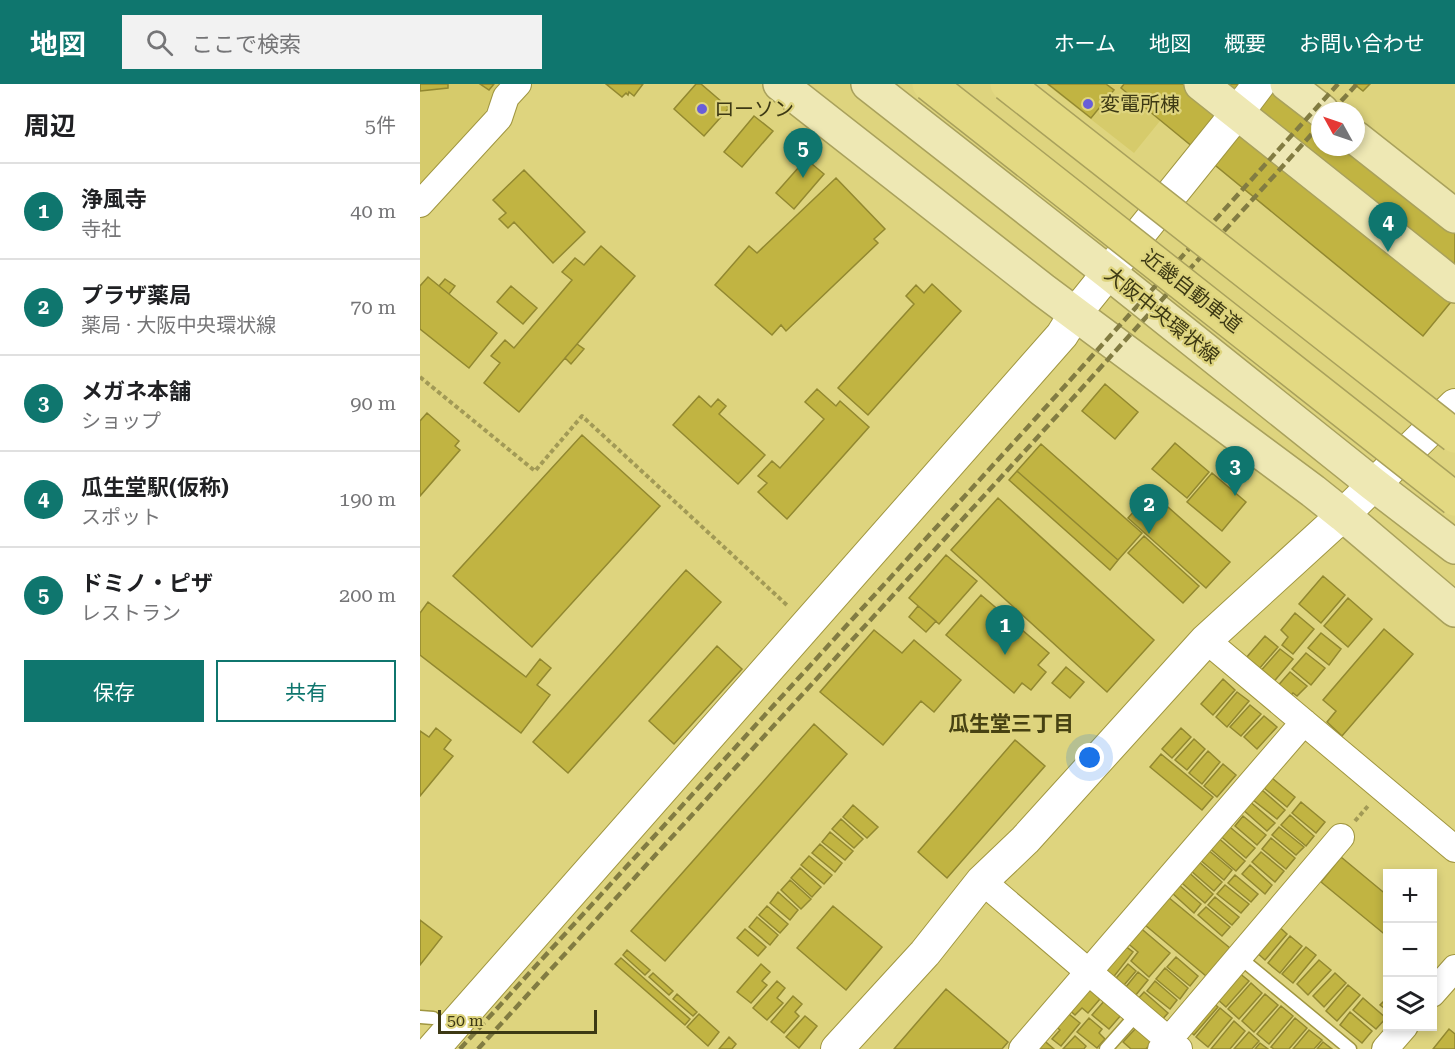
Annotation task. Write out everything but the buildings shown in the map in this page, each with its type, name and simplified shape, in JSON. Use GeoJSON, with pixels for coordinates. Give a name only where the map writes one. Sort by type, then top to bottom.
{"type":"FeatureCollection","features":[{"type":"Feature","properties":{"kind":"highway","name":"近畿自動車道"},"geometry":{"type":"LineString","coordinates":[[929,84],[1455,499]]}},
{"type":"Feature","properties":{"kind":"highway"},"geometry":{"type":"LineString","coordinates":[[1007,84],[1455,436]]}},
{"type":"Feature","properties":{"kind":"main road"},"geometry":{"type":"LineString","coordinates":[[780,84],[1075,314],[1343,515],[1455,610]]}},
{"type":"Feature","properties":{"kind":"main road","name":"大阪中央環状線"},"geometry":{"type":"LineString","coordinates":[[868,84],[1455,547]]}},
{"type":"Feature","properties":{"kind":"main road"},"geometry":{"type":"LineString","coordinates":[[1201,84],[1455,286]]}},
{"type":"Feature","properties":{"kind":"main road"},"geometry":{"type":"LineString","coordinates":[[1287,84],[1311,103]]}},
{"type":"Feature","properties":{"kind":"main road"},"geometry":{"type":"LineString","coordinates":[[1365,145],[1455,216]]}},
{"type":"Feature","properties":{"kind":"street"},"geometry":{"type":"LineString","coordinates":[[420,204],[499,118],[506,97],[518,84]]}},
{"type":"Feature","properties":{"kind":"street"},"geometry":{"type":"LineString","coordinates":[[436,1036],[1062,335],[1075,314],[1259,84]]}},
{"type":"Feature","properties":{"kind":"street"},"geometry":{"type":"LineString","coordinates":[[837,1049],[925,953],[982,881],[1025,840],[1206,640],[1343,515],[1455,405]]}},
{"type":"Feature","properties":{"kind":"street"},"geometry":{"type":"LineString","coordinates":[[1206,640],[1455,849]]}},
{"type":"Feature","properties":{"kind":"street"},"geometry":{"type":"LineString","coordinates":[[1022,1049],[1304,722]]}},
{"type":"Feature","properties":{"kind":"street"},"geometry":{"type":"LineString","coordinates":[[982,881],[1137,1014],[1170,1046],[1239,957],[1341,837]]}},
{"type":"Feature","properties":{"kind":"street"},"geometry":{"type":"LineString","coordinates":[[1437,988],[1455,968]]}},
{"type":"Feature","properties":{"kind":"street"},"geometry":{"type":"LineString","coordinates":[[1385,1049],[1400,1031]]}},
{"type":"Feature","properties":{"kind":"lane"},"geometry":{"type":"LineString","coordinates":[[1239,957],[1350,1049]]}},
{"type":"Feature","properties":{"kind":"lane"},"geometry":{"type":"LineString","coordinates":[[1106,1049],[1137,1014]]}},
{"type":"Feature","properties":{"kind":"lane"},"geometry":{"type":"LineString","coordinates":[[420,1017],[436,1036]]}},
{"type":"Feature","properties":{"kind":"path"},"geometry":{"type":"LineString","coordinates":[[420,377],[535,471],[582,416],[795,613]]}},
{"type":"Feature","properties":{"kind":"path"},"geometry":{"type":"LineString","coordinates":[[1341,837],[1384,789]]}},
{"type":"Feature","properties":{"kind":"shaded area"},"geometry":{"type":"Polygon","coordinates":[[[420,84],[504,84],[494,95],[483,116],[420,184],[420,84]]]}},
{"type":"Feature","properties":{"kind":"shaded area"},"geometry":{"type":"Polygon","coordinates":[[[1046,84],[1166,84],[1181,95],[1134,153],[1046,84]]]}},
{"type":"Feature","properties":{"kind":"railway"},"geometry":{"type":"LineString","coordinates":[[460,1049],[1338,84]]}},
{"type":"Feature","properties":{"kind":"railway"},"geometry":{"type":"LineString","coordinates":[[1340,102],[1357,84]]}},
{"type":"Feature","properties":{"kind":"railway"},"geometry":{"type":"LineString","coordinates":[[478,1049],[1311,135]]}},
{"type":"Feature","properties":{"kind":"place","name":"変電所棟"},"geometry":{"type":"Point","coordinates":[1088,104]}},
{"type":"Feature","properties":{"kind":"place","name":"ローソン"},"geometry":{"type":"Point","coordinates":[702,109]}},
{"type":"Feature","properties":{"kind":"place","name":"ドミノ・ピザ"},"geometry":{"type":"Point","coordinates":[803,178]}},
{"type":"Feature","properties":{"kind":"place","name":"瓜生堂駅(仮称)"},"geometry":{"type":"Point","coordinates":[1388,252]}},
{"type":"Feature","properties":{"kind":"place","name":"メガネ本舗"},"geometry":{"type":"Point","coordinates":[1235,496]}},
{"type":"Feature","properties":{"kind":"place","name":"プラザ薬局"},"geometry":{"type":"Point","coordinates":[1149,534]}},
{"type":"Feature","properties":{"kind":"place","name":"浄風寺"},"geometry":{"type":"Point","coordinates":[1005,655]}},
{"type":"Feature","properties":{"kind":"district","name":"瓜生堂三丁目"},"geometry":{"type":"Point","coordinates":[1011,724]}}]}
